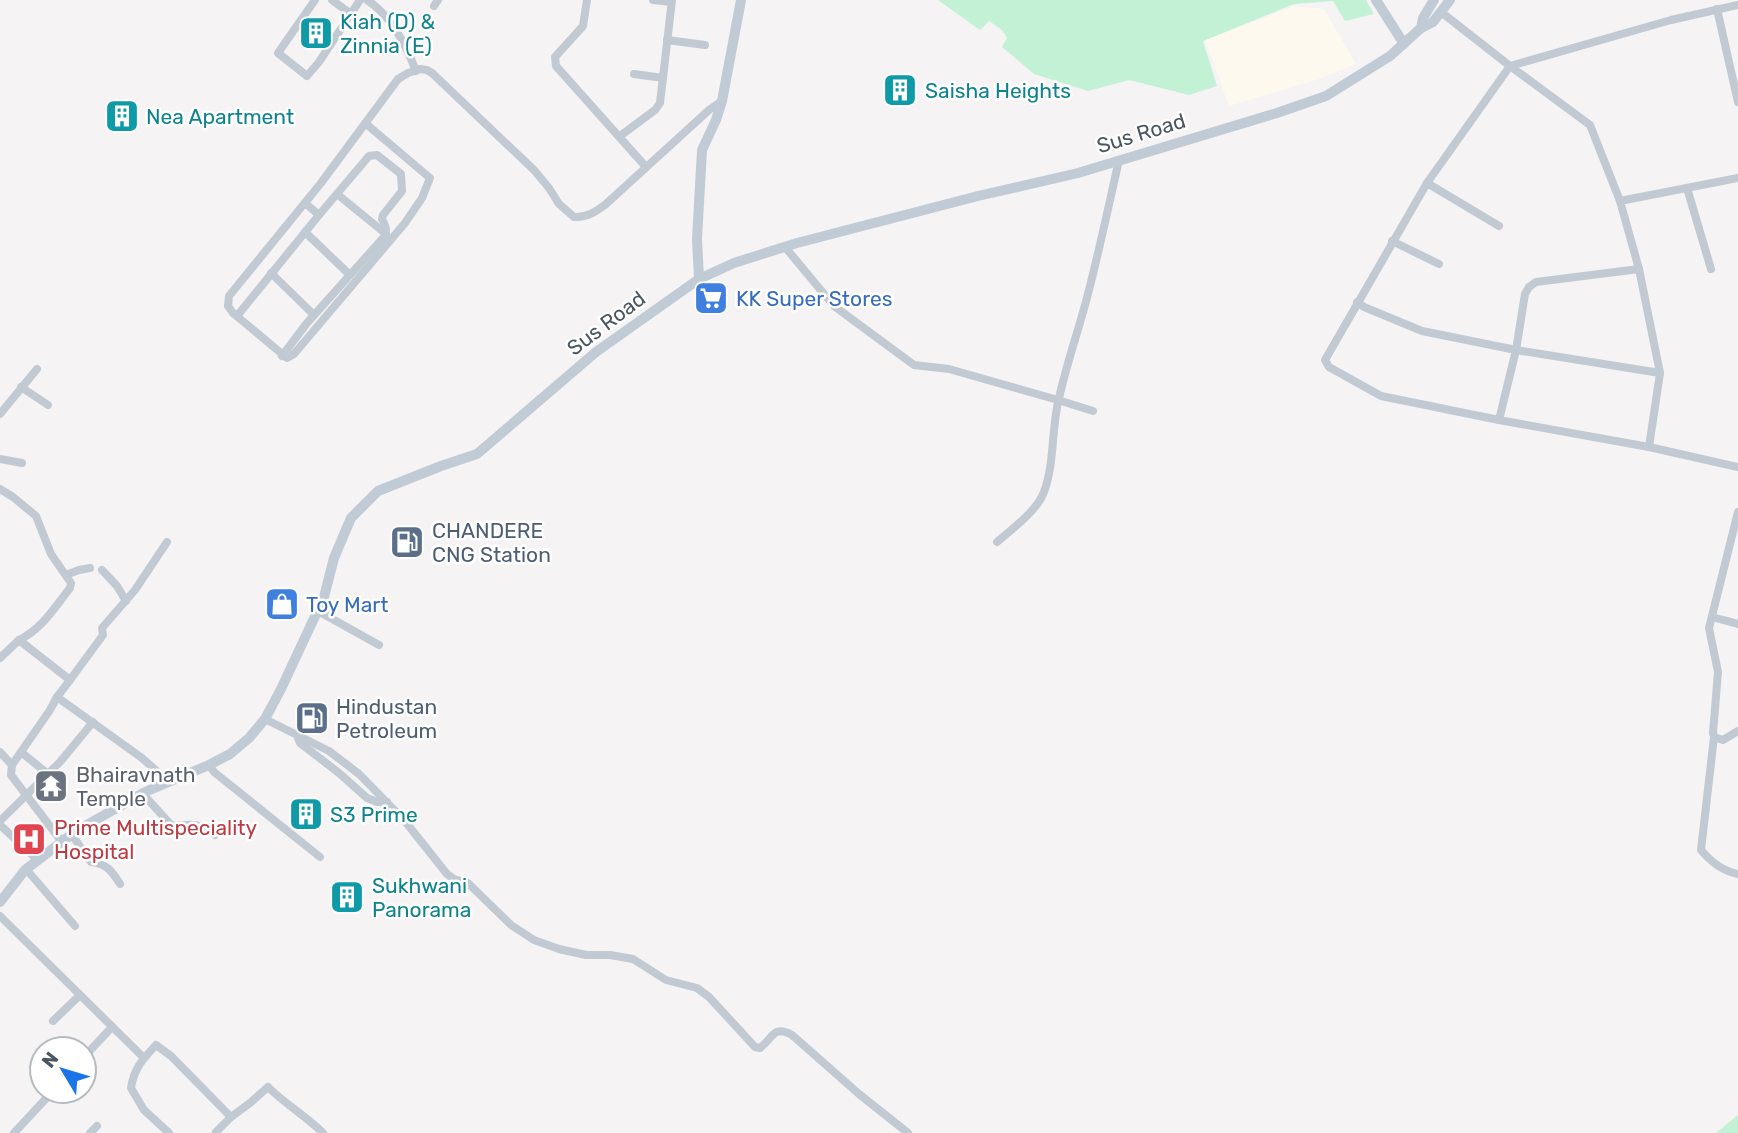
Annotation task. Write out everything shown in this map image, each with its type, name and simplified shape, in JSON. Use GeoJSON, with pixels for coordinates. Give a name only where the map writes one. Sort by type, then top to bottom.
{"type":"FeatureCollection","features":[{"type":"Feature","properties":{"kind":"main road"},"geometry":{"type":"LineString","coordinates":[[699,279],[697,239],[702,150],[722,101],[741,0]]}},
{"type":"Feature","properties":{"kind":"main road"},"geometry":{"type":"LineString","coordinates":[[1376,0],[1404,44]]}},
{"type":"Feature","properties":{"kind":"main road","name":"Sus Road"},"geometry":{"type":"LineString","coordinates":[[1421,28],[1423,18],[1434,0]]}},
{"type":"Feature","properties":{"kind":"main road","name":"Sus Road"},"geometry":{"type":"LineString","coordinates":[[0,902],[26,869],[67,838],[142,793],[230,754],[249,738],[265,719],[318,611],[334,558],[351,518],[378,491],[477,454],[596,352],[699,279],[734,263],[785,247],[1078,173],[1326,96],[1390,56],[1421,28],[1433,22],[1450,0]]}},
{"type":"Feature","properties":{"kind":"street"},"geometry":{"type":"LineString","coordinates":[[315,0],[278,53],[306,76],[360,0]]}},
{"type":"Feature","properties":{"kind":"street"},"geometry":{"type":"LineString","coordinates":[[332,0],[351,14]]}},
{"type":"Feature","properties":{"kind":"street"},"geometry":{"type":"LineString","coordinates":[[367,0],[377,6],[407,47],[416,71]]}},
{"type":"Feature","properties":{"kind":"street"},"geometry":{"type":"LineString","coordinates":[[587,0],[583,26],[555,57],[556,66],[646,167]]}},
{"type":"Feature","properties":{"kind":"street"},"geometry":{"type":"LineString","coordinates":[[620,136],[658,107],[672,1],[653,0]]}},
{"type":"Feature","properties":{"kind":"street"},"geometry":{"type":"LineString","coordinates":[[1738,5],[1671,20],[1510,66],[1427,183],[1326,356],[1329,367],[1381,396],[1649,447],[1738,467]]}},
{"type":"Feature","properties":{"kind":"street"},"geometry":{"type":"LineString","coordinates":[[1717,9],[1738,102]]}},
{"type":"Feature","properties":{"kind":"street"},"geometry":{"type":"LineString","coordinates":[[1441,12],[1590,125],[1620,201],[1639,269],[1660,373],[1649,447]]}},
{"type":"Feature","properties":{"kind":"street"},"geometry":{"type":"LineString","coordinates":[[667,40],[705,45]]}},
{"type":"Feature","properties":{"kind":"street"},"geometry":{"type":"LineString","coordinates":[[365,123],[430,178],[422,198],[405,223],[294,354],[287,358],[237,316],[228,306],[229,296],[305,203],[365,123],[398,79],[408,73],[427,70],[432,73],[534,170],[567,213],[583,218],[594,213],[622,191],[722,101]]}},
{"type":"Feature","properties":{"kind":"street"},"geometry":{"type":"LineString","coordinates":[[634,74],[663,78]]}},
{"type":"Feature","properties":{"kind":"street"},"geometry":{"type":"LineString","coordinates":[[237,316],[369,156],[377,155],[401,174],[402,191],[382,219],[386,234],[314,315],[282,356]]}},
{"type":"Feature","properties":{"kind":"street"},"geometry":{"type":"LineString","coordinates":[[997,542],[1025,518],[1043,494],[1052,454],[1058,400],[1089,289],[1119,160]]}},
{"type":"Feature","properties":{"kind":"street"},"geometry":{"type":"LineString","coordinates":[[1620,201],[1738,178]]}},
{"type":"Feature","properties":{"kind":"street"},"geometry":{"type":"LineString","coordinates":[[1427,183],[1499,226]]}},
{"type":"Feature","properties":{"kind":"street"},"geometry":{"type":"LineString","coordinates":[[1687,188],[1711,269]]}},
{"type":"Feature","properties":{"kind":"street"},"geometry":{"type":"LineString","coordinates":[[337,194],[386,234]]}},
{"type":"Feature","properties":{"kind":"street"},"geometry":{"type":"LineString","coordinates":[[305,203],[319,215]]}},
{"type":"Feature","properties":{"kind":"street"},"geometry":{"type":"LineString","coordinates":[[305,232],[350,275]]}},
{"type":"Feature","properties":{"kind":"street"},"geometry":{"type":"LineString","coordinates":[[1392,241],[1440,264]]}},
{"type":"Feature","properties":{"kind":"street"},"geometry":{"type":"LineString","coordinates":[[785,247],[834,306],[914,365],[949,369],[1093,411]]}},
{"type":"Feature","properties":{"kind":"street"},"geometry":{"type":"LineString","coordinates":[[1499,420],[1516,350],[1525,294],[1532,284],[1639,269]]}},
{"type":"Feature","properties":{"kind":"street"},"geometry":{"type":"LineString","coordinates":[[271,273],[314,315]]}},
{"type":"Feature","properties":{"kind":"street"},"geometry":{"type":"LineString","coordinates":[[1357,302],[1422,331],[1516,350],[1660,373]]}},
{"type":"Feature","properties":{"kind":"street"},"geometry":{"type":"LineString","coordinates":[[0,414],[37,369]]}},
{"type":"Feature","properties":{"kind":"street"},"geometry":{"type":"LineString","coordinates":[[21,387],[48,405]]}},
{"type":"Feature","properties":{"kind":"street"},"geometry":{"type":"LineString","coordinates":[[0,458],[22,463]]}},
{"type":"Feature","properties":{"kind":"street"},"geometry":{"type":"LineString","coordinates":[[0,489],[13,496],[36,516],[51,554],[70,581],[70,588],[40,627],[19,640],[0,658]]}},
{"type":"Feature","properties":{"kind":"street"},"geometry":{"type":"LineString","coordinates":[[1738,512],[1709,628],[1718,672],[1714,737],[1701,850],[1712,863],[1730,873],[1738,874]]}},
{"type":"Feature","properties":{"kind":"street"},"geometry":{"type":"LineString","coordinates":[[120,884],[108,867],[91,862],[26,795],[11,775],[12,765],[57,697],[103,635],[103,628],[135,590],[167,542]]}},
{"type":"Feature","properties":{"kind":"street"},"geometry":{"type":"LineString","coordinates":[[1728,547],[1738,549]]}},
{"type":"Feature","properties":{"kind":"street"},"geometry":{"type":"LineString","coordinates":[[66,575],[79,569],[90,568]]}},
{"type":"Feature","properties":{"kind":"street"},"geometry":{"type":"LineString","coordinates":[[102,570],[126,601]]}},
{"type":"Feature","properties":{"kind":"street"},"geometry":{"type":"LineString","coordinates":[[318,611],[379,645]]}},
{"type":"Feature","properties":{"kind":"street"},"geometry":{"type":"LineString","coordinates":[[1712,617],[1738,624]]}},
{"type":"Feature","properties":{"kind":"street"},"geometry":{"type":"LineString","coordinates":[[19,640],[70,680]]}},
{"type":"Feature","properties":{"kind":"street"},"geometry":{"type":"LineString","coordinates":[[57,697],[142,758],[169,782]]}},
{"type":"Feature","properties":{"kind":"street"},"geometry":{"type":"LineString","coordinates":[[265,719],[329,751],[359,774],[404,820],[447,874],[468,883],[512,925],[534,940],[586,955],[633,959],[666,979],[697,988],[755,1047],[763,1046],[779,1030],[792,1035],[908,1133]]}},
{"type":"Feature","properties":{"kind":"street"},"geometry":{"type":"LineString","coordinates":[[38,860],[0,823],[60,762],[93,722]]}},
{"type":"Feature","properties":{"kind":"street"},"geometry":{"type":"LineString","coordinates":[[1714,737],[1723,740],[1738,731]]}},
{"type":"Feature","properties":{"kind":"street"},"geometry":{"type":"LineString","coordinates":[[296,736],[300,743],[367,798],[387,802]]}},
{"type":"Feature","properties":{"kind":"street"},"geometry":{"type":"LineString","coordinates":[[0,752],[12,765]]}},
{"type":"Feature","properties":{"kind":"street"},"geometry":{"type":"LineString","coordinates":[[21,752],[48,774]]}},
{"type":"Feature","properties":{"kind":"street"},"geometry":{"type":"LineString","coordinates":[[209,765],[214,772],[320,857]]}},
{"type":"Feature","properties":{"kind":"street"},"geometry":{"type":"LineString","coordinates":[[142,793],[172,827],[193,824],[202,826],[215,835]]}},
{"type":"Feature","properties":{"kind":"street"},"geometry":{"type":"LineString","coordinates":[[26,869],[75,926]]}},
{"type":"Feature","properties":{"kind":"street"},"geometry":{"type":"LineString","coordinates":[[0,916],[144,1058]]}},
{"type":"Feature","properties":{"kind":"street"},"geometry":{"type":"LineString","coordinates":[[53,1021],[80,995]]}},
{"type":"Feature","properties":{"kind":"street"},"geometry":{"type":"LineString","coordinates":[[98,1042],[112,1027]]}},
{"type":"Feature","properties":{"kind":"street"},"geometry":{"type":"LineString","coordinates":[[169,1133],[144,1110],[131,1088],[133,1074],[156,1045],[189,1073],[231,1117]]}},
{"type":"Feature","properties":{"kind":"street"},"geometry":{"type":"LineString","coordinates":[[216,1132],[268,1087],[323,1133]]}},
{"type":"Feature","properties":{"kind":"street"},"geometry":{"type":"LineString","coordinates":[[14,1133],[40,1105]]}},
{"type":"Feature","properties":{"kind":"street"},"geometry":{"type":"LineString","coordinates":[[90,1133],[97,1126]]}},
{"type":"Feature","properties":{"kind":"shaded area"},"geometry":{"type":"Polygon","coordinates":[[[1294,6],[1324,9],[1356,64],[1316,80],[1229,106],[1205,40],[1294,6]]]}},
{"type":"Feature","properties":{"kind":"green space"},"geometry":{"type":"Polygon","coordinates":[[[938,0],[1366,0],[1374,14],[1345,21],[1333,1],[1294,4],[1203,41],[1217,86],[1189,95],[1129,80],[1088,91],[1034,74],[1002,47],[1007,38],[1002,30],[989,21],[980,30],[938,0]]]}},
{"type":"Feature","properties":{"kind":"green space"},"geometry":{"type":"Polygon","coordinates":[[[1738,1115],[1738,1133],[1716,1133],[1738,1115]]]}},
{"type":"Feature","properties":{"kind":"place","name":"Kiah (D) & Zinnia (E)"},"geometry":{"type":"Point","coordinates":[316,33]}},
{"type":"Feature","properties":{"kind":"place","name":"Saisha Heights"},"geometry":{"type":"Point","coordinates":[900,90]}},
{"type":"Feature","properties":{"kind":"place","name":"Nea Apartment"},"geometry":{"type":"Point","coordinates":[122,116]}},
{"type":"Feature","properties":{"kind":"place","name":"KK Super Stores"},"geometry":{"type":"Point","coordinates":[711,298]}},
{"type":"Feature","properties":{"kind":"place","name":"CHANDERE CNG Station"},"geometry":{"type":"Point","coordinates":[407,542]}},
{"type":"Feature","properties":{"kind":"place","name":"Toy Mart"},"geometry":{"type":"Point","coordinates":[282,604]}},
{"type":"Feature","properties":{"kind":"place","name":"Hindustan Petroleum"},"geometry":{"type":"Point","coordinates":[312,718]}},
{"type":"Feature","properties":{"kind":"place","name":"Bhairavnath Temple"},"geometry":{"type":"Point","coordinates":[51,786]}},
{"type":"Feature","properties":{"kind":"place","name":"S3 Prime"},"geometry":{"type":"Point","coordinates":[306,814]}},
{"type":"Feature","properties":{"kind":"place","name":"Prime Multispeciality Hospital"},"geometry":{"type":"Point","coordinates":[29,839]}},
{"type":"Feature","properties":{"kind":"place","name":"Sukhwani Panorama"},"geometry":{"type":"Point","coordinates":[347,897]}}]}
